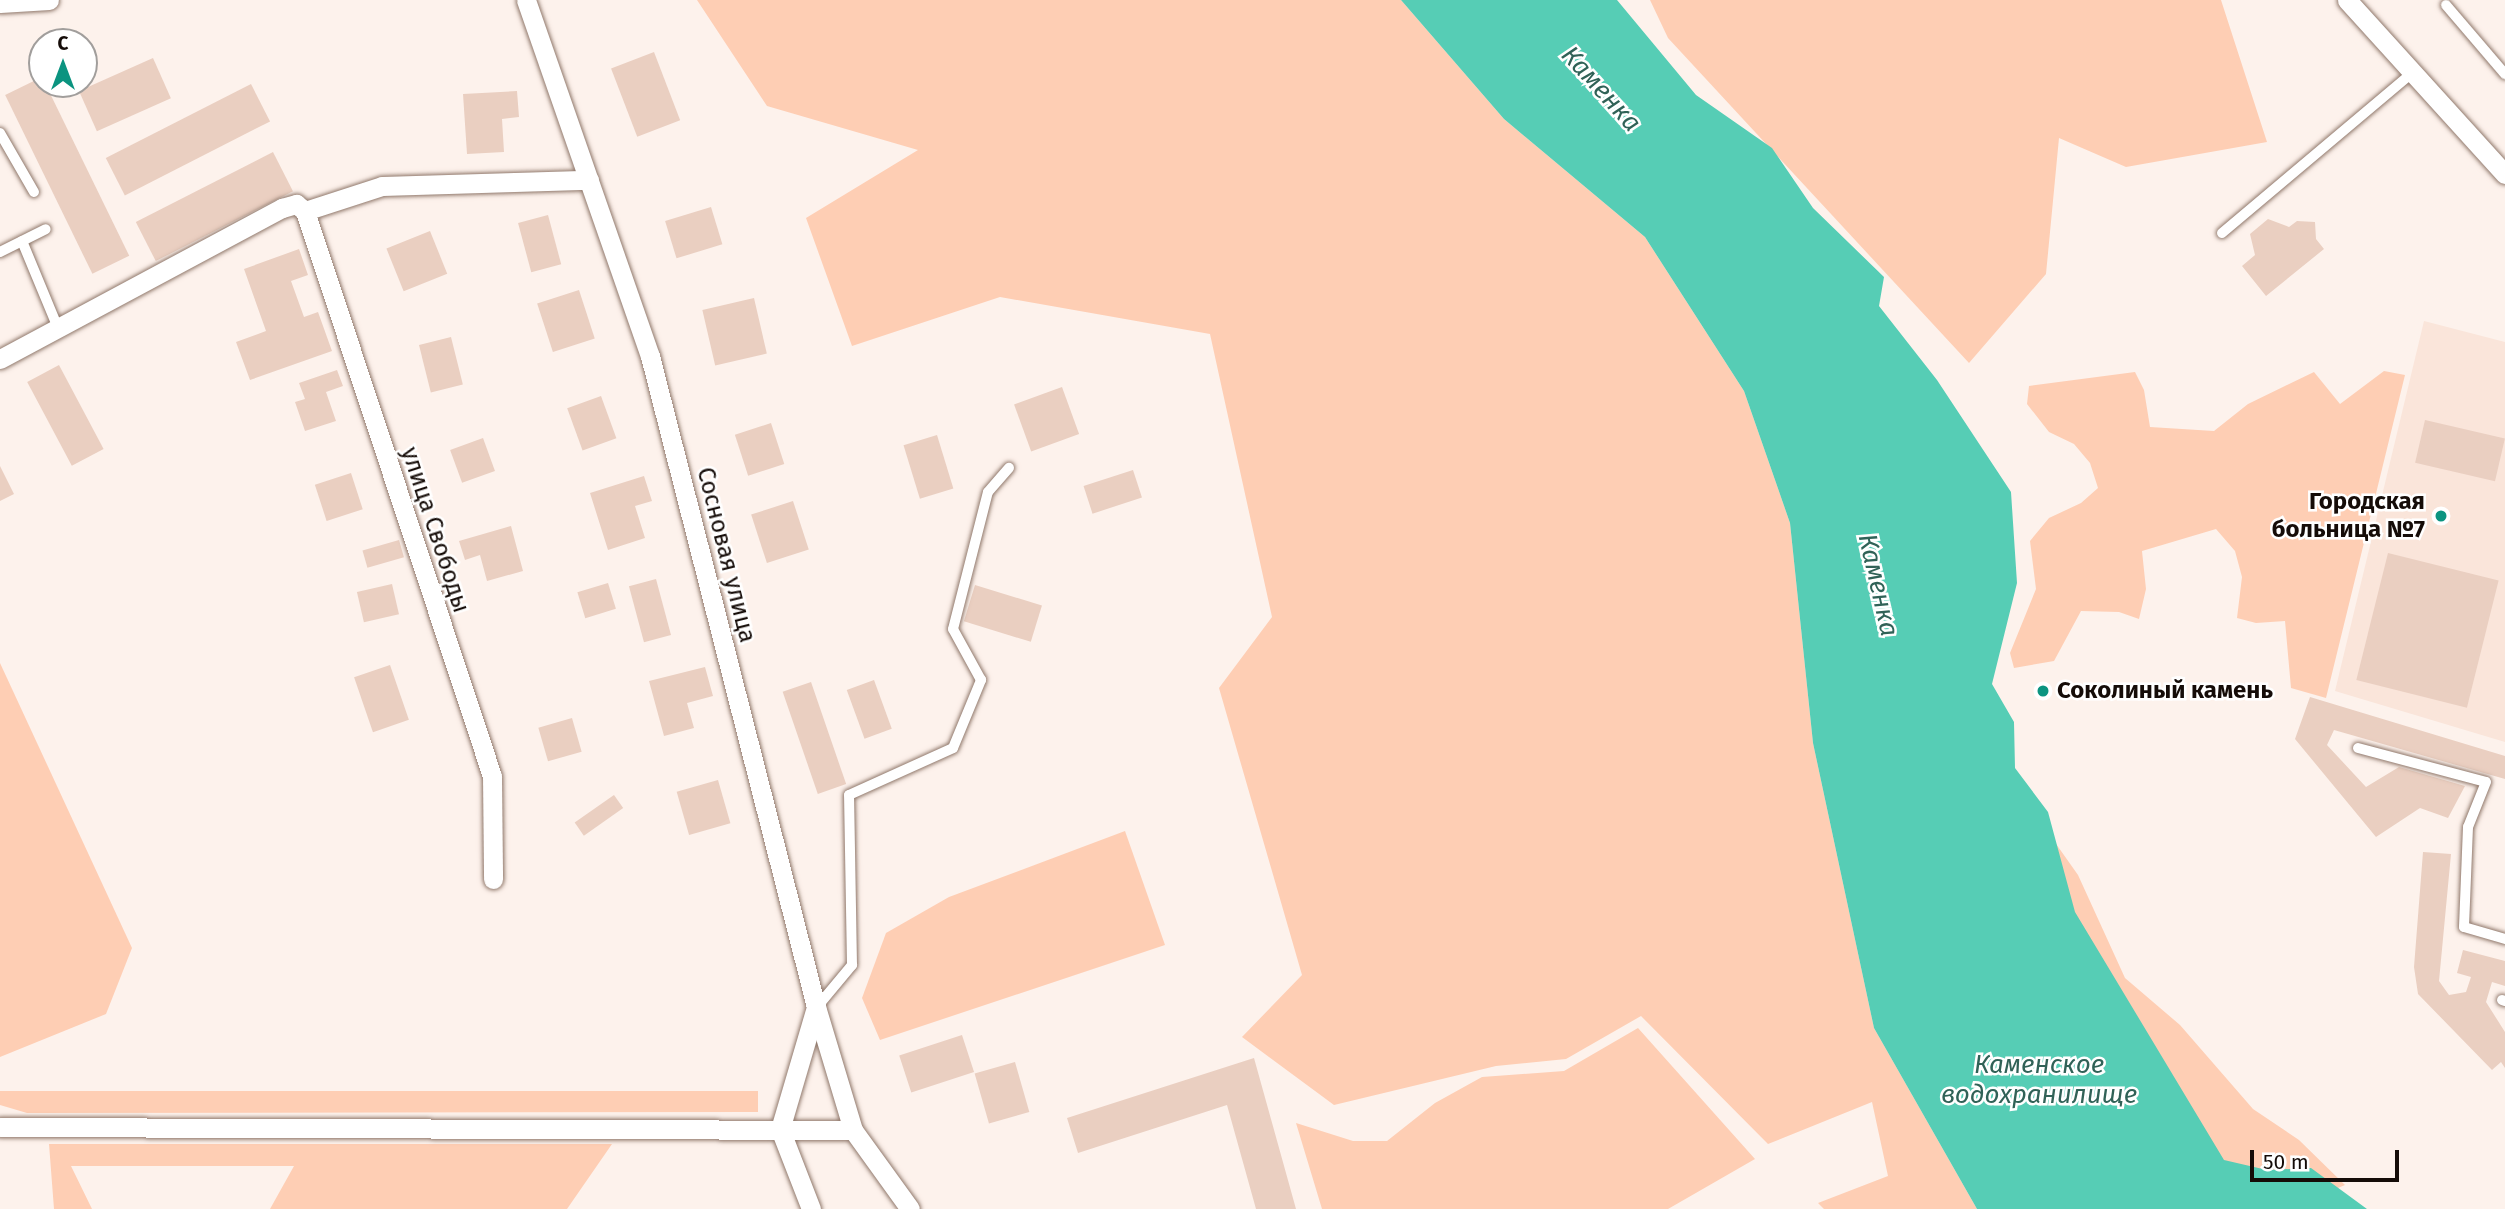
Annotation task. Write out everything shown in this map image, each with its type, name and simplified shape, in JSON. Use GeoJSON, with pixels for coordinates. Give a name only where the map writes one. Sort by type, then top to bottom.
{"type":"FeatureCollection","features":[{"type":"Feature","properties":{"kind":"street"},"geometry":{"type":"LineString","coordinates":[[0,3],[50,0]]}},
{"type":"Feature","properties":{"kind":"street","name":"Сосновая улица"},"geometry":{"type":"LineString","coordinates":[[526,0],[650,356],[816,1007],[853,1130],[911,1209]]}},
{"type":"Feature","properties":{"kind":"street"},"geometry":{"type":"LineString","coordinates":[[2347,0],[2505,174]]}},
{"type":"Feature","properties":{"kind":"street"},"geometry":{"type":"LineString","coordinates":[[0,359],[282,208],[301,208],[382,186],[589,180]]}},
{"type":"Feature","properties":{"kind":"street","name":"улица Свободы"},"geometry":{"type":"LineString","coordinates":[[301,208],[492,776],[493,879]]}},
{"type":"Feature","properties":{"kind":"street"},"geometry":{"type":"LineString","coordinates":[[811,1209],[780,1129],[816,1007]]}},
{"type":"Feature","properties":{"kind":"street"},"geometry":{"type":"LineString","coordinates":[[0,1127],[853,1130]]}},
{"type":"Feature","properties":{"kind":"lane"},"geometry":{"type":"LineString","coordinates":[[2446,5],[2505,74]]}},
{"type":"Feature","properties":{"kind":"lane"},"geometry":{"type":"LineString","coordinates":[[2222,233],[2412,73]]}},
{"type":"Feature","properties":{"kind":"lane"},"geometry":{"type":"LineString","coordinates":[[0,133],[34,192]]}},
{"type":"Feature","properties":{"kind":"lane"},"geometry":{"type":"LineString","coordinates":[[0,252],[46,229]]}},
{"type":"Feature","properties":{"kind":"lane"},"geometry":{"type":"LineString","coordinates":[[22,241],[58,328]]}},
{"type":"Feature","properties":{"kind":"lane"},"geometry":{"type":"LineString","coordinates":[[816,1007],[852,965],[849,795],[953,748],[981,680],[953,629],[989,492],[1009,468]]}},
{"type":"Feature","properties":{"kind":"lane"},"geometry":{"type":"LineString","coordinates":[[2358,748],[2486,782],[2468,827],[2464,927],[2505,939]]}},
{"type":"Feature","properties":{"kind":"shaded area"},"geometry":{"type":"Polygon","coordinates":[[[697,0],[1401,0],[1504,119],[1645,237],[1744,391],[1790,523],[1813,743],[1874,1028],[1977,1209],[1824,1209],[1818,1203],[1888,1176],[1872,1102],[1768,1144],[1641,1016],[1566,1059],[1496,1066],[1334,1105],[1242,1037],[1302,975],[1219,688],[1272,617],[1210,334],[1000,297],[852,346],[806,218],[918,150],[767,106],[697,0]]]}},
{"type":"Feature","properties":{"kind":"shaded area"},"geometry":{"type":"Polygon","coordinates":[[[1650,0],[2221,0],[2267,142],[2126,167],[2059,138],[2046,274],[1969,363],[1668,38],[1650,0]]]}},
{"type":"Feature","properties":{"kind":"shaded area","name":"Городская больница №7"},"geometry":{"type":"Polygon","coordinates":[[[2424,321],[2505,342],[2505,742],[2335,691],[2424,321]]]}},
{"type":"Feature","properties":{"kind":"shaded area"},"geometry":{"type":"Polygon","coordinates":[[[2384,371],[2405,375],[2326,698],[2291,688],[2285,621],[2256,623],[2237,618],[2242,577],[2235,551],[2216,529],[2142,551],[2146,589],[2139,619],[2119,612],[2081,611],[2054,661],[2014,668],[2010,653],[2036,589],[2030,541],[2049,518],[2081,503],[2098,488],[2090,463],[2074,444],[2049,432],[2027,404],[2029,386],[2135,372],[2144,390],[2150,427],[2214,431],[2248,404],[2314,372],[2340,404],[2384,371]]]}},
{"type":"Feature","properties":{"kind":"shaded area"},"geometry":{"type":"Polygon","coordinates":[[[0,663],[132,948],[106,1014],[0,1057],[0,663]]]}},
{"type":"Feature","properties":{"kind":"shaded area"},"geometry":{"type":"Polygon","coordinates":[[[2042,824],[2078,875],[2125,978],[2180,1025],[2253,1109],[2299,1140],[2345,1185],[2331,1191],[2236,1192],[2075,936],[2042,824]]]}},
{"type":"Feature","properties":{"kind":"shaded area"},"geometry":{"type":"Polygon","coordinates":[[[1125,831],[1165,945],[880,1040],[862,998],[886,933],[949,897],[1125,831]]]}},
{"type":"Feature","properties":{"kind":"shaded area"},"geometry":{"type":"Polygon","coordinates":[[[1638,1028],[1755,1159],[1668,1209],[1322,1209],[1296,1123],[1353,1141],[1387,1141],[1435,1103],[1482,1077],[1564,1071],[1638,1028]]]}},
{"type":"Feature","properties":{"kind":"shaded area"},"geometry":{"type":"Polygon","coordinates":[[[0,1091],[758,1091],[758,1112],[27,1113],[0,1105],[0,1091]]]}},
{"type":"Feature","properties":{"kind":"shaded area"},"geometry":{"type":"Polygon","coordinates":[[[49,1144],[612,1144],[567,1209],[270,1209],[294,1166],[71,1166],[92,1209],[54,1209],[49,1144]]]}},
{"type":"Feature","properties":{"kind":"water","name":"Каменское водохранилище"},"geometry":{"type":"Polygon","coordinates":[[[1401,0],[1617,0],[1696,95],[1772,148],[1813,208],[1884,277],[1879,306],[1937,380],[2011,492],[2017,583],[1992,684],[2014,722],[2015,768],[2048,812],[2075,912],[2224,1160],[2267,1170],[2311,1168],[2367,1209],[1977,1209],[1874,1028],[1813,743],[1790,523],[1744,391],[1645,237],[1504,119],[1401,0]]]}},
{"type":"Feature","properties":{"kind":"building"},"geometry":{"type":"Polygon","coordinates":[[[654,52],[680,120],[637,137],[611,68],[654,52]]]}},
{"type":"Feature","properties":{"kind":"building"},"geometry":{"type":"Polygon","coordinates":[[[153,58],[171,98],[97,131],[82,98],[98,98],[98,82],[153,58]]]}},
{"type":"Feature","properties":{"kind":"building"},"geometry":{"type":"Polygon","coordinates":[[[28,84],[28,98],[52,98],[129,256],[92,274],[5,95],[28,84]]]}},
{"type":"Feature","properties":{"kind":"building"},"geometry":{"type":"Polygon","coordinates":[[[251,84],[270,121],[125,195],[106,158],[251,84]]]}},
{"type":"Feature","properties":{"kind":"building"},"geometry":{"type":"Polygon","coordinates":[[[517,91],[519,117],[502,119],[504,152],[467,154],[463,94],[517,91]]]}},
{"type":"Feature","properties":{"kind":"building"},"geometry":{"type":"Polygon","coordinates":[[[273,152],[293,191],[156,261],[136,222],[273,152]]]}},
{"type":"Feature","properties":{"kind":"building"},"geometry":{"type":"Polygon","coordinates":[[[711,207],[722,244],[676,258],[665,221],[711,207]]]}},
{"type":"Feature","properties":{"kind":"building"},"geometry":{"type":"Polygon","coordinates":[[[548,215],[561,264],[531,272],[518,223],[548,215]]]}},
{"type":"Feature","properties":{"kind":"building"},"geometry":{"type":"Polygon","coordinates":[[[2268,219],[2289,227],[2297,221],[2315,222],[2316,239],[2324,249],[2266,296],[2242,266],[2255,255],[2250,234],[2268,219]]]}},
{"type":"Feature","properties":{"kind":"building"},"geometry":{"type":"Polygon","coordinates":[[[430,231],[447,274],[404,291],[386,249],[430,231]]]}},
{"type":"Feature","properties":{"kind":"building"},"geometry":{"type":"Polygon","coordinates":[[[299,249],[308,275],[291,281],[304,317],[318,312],[332,351],[250,380],[236,342],[266,331],[244,269],[299,249]]]}},
{"type":"Feature","properties":{"kind":"building"},"geometry":{"type":"Polygon","coordinates":[[[579,290],[595,339],[553,352],[537,304],[579,290]]]}},
{"type":"Feature","properties":{"kind":"building"},"geometry":{"type":"Polygon","coordinates":[[[754,298],[767,354],[715,365],[702,310],[754,298]]]}},
{"type":"Feature","properties":{"kind":"building"},"geometry":{"type":"Polygon","coordinates":[[[451,337],[463,385],[431,393],[419,345],[451,337]]]}},
{"type":"Feature","properties":{"kind":"building"},"geometry":{"type":"Polygon","coordinates":[[[59,365],[104,449],[72,466],[27,382],[59,365]]]}},
{"type":"Feature","properties":{"kind":"building"},"geometry":{"type":"Polygon","coordinates":[[[337,370],[343,386],[326,392],[336,421],[305,431],[295,402],[305,399],[299,383],[337,370]]]}},
{"type":"Feature","properties":{"kind":"building"},"geometry":{"type":"Polygon","coordinates":[[[1062,387],[1079,434],[1031,451],[1014,404],[1062,387]]]}},
{"type":"Feature","properties":{"kind":"building"},"geometry":{"type":"Polygon","coordinates":[[[601,396],[616,438],[583,451],[567,408],[601,396]]]}},
{"type":"Feature","properties":{"kind":"building"},"geometry":{"type":"Polygon","coordinates":[[[2425,420],[2505,438],[2495,481],[2415,463],[2425,420]]]}},
{"type":"Feature","properties":{"kind":"building"},"geometry":{"type":"Polygon","coordinates":[[[771,423],[784,464],[748,476],[735,435],[771,423]]]}},
{"type":"Feature","properties":{"kind":"building"},"geometry":{"type":"Polygon","coordinates":[[[937,435],[953,489],[920,499],[904,445],[937,435]]]}},
{"type":"Feature","properties":{"kind":"building"},"geometry":{"type":"Polygon","coordinates":[[[483,438],[495,471],[462,483],[450,450],[483,438]]]}},
{"type":"Feature","properties":{"kind":"building"},"geometry":{"type":"Polygon","coordinates":[[[0,466],[14,494],[0,501],[0,466]]]}},
{"type":"Feature","properties":{"kind":"building"},"geometry":{"type":"Polygon","coordinates":[[[1133,470],[1142,498],[1093,514],[1084,486],[1133,470]]]}},
{"type":"Feature","properties":{"kind":"building"},"geometry":{"type":"Polygon","coordinates":[[[351,473],[363,509],[327,521],[315,485],[351,473]]]}},
{"type":"Feature","properties":{"kind":"building"},"geometry":{"type":"Polygon","coordinates":[[[644,476],[652,501],[635,506],[645,538],[608,550],[590,493],[644,476]]]}},
{"type":"Feature","properties":{"kind":"building"},"geometry":{"type":"Polygon","coordinates":[[[793,501],[809,550],[767,563],[751,515],[793,501]]]}},
{"type":"Feature","properties":{"kind":"building"},"geometry":{"type":"Polygon","coordinates":[[[511,526],[523,571],[487,581],[480,555],[465,560],[459,541],[511,526]]]}},
{"type":"Feature","properties":{"kind":"building"},"geometry":{"type":"Polygon","coordinates":[[[399,540],[404,557],[367,568],[362,550],[399,540]]]}},
{"type":"Feature","properties":{"kind":"building"},"geometry":{"type":"Polygon","coordinates":[[[2388,553],[2499,581],[2467,708],[2356,680],[2388,553]]]}},
{"type":"Feature","properties":{"kind":"building"},"geometry":{"type":"Polygon","coordinates":[[[656,579],[671,635],[644,642],[629,586],[656,579]]]}},
{"type":"Feature","properties":{"kind":"building"},"geometry":{"type":"Polygon","coordinates":[[[608,583],[616,609],[585,618],[577,592],[608,583]]]}},
{"type":"Feature","properties":{"kind":"building"},"geometry":{"type":"Polygon","coordinates":[[[392,584],[399,614],[364,622],[357,592],[392,584]]]}},
{"type":"Feature","properties":{"kind":"building"},"geometry":{"type":"Polygon","coordinates":[[[975,585],[1042,605],[1031,642],[964,621],[975,585]]]}},
{"type":"Feature","properties":{"kind":"building"},"geometry":{"type":"Polygon","coordinates":[[[390,665],[409,720],[373,732],[354,677],[390,665]]]}},
{"type":"Feature","properties":{"kind":"building"},"geometry":{"type":"Polygon","coordinates":[[[705,667],[713,696],[687,703],[694,728],[664,736],[649,681],[705,667]]]}},
{"type":"Feature","properties":{"kind":"building"},"geometry":{"type":"Polygon","coordinates":[[[874,680],[892,729],[865,739],[847,690],[874,680]]]}},
{"type":"Feature","properties":{"kind":"building"},"geometry":{"type":"Polygon","coordinates":[[[811,682],[846,784],[818,794],[783,692],[811,682]]]}},
{"type":"Feature","properties":{"kind":"building"},"geometry":{"type":"Polygon","coordinates":[[[2310,697],[2505,756],[2505,779],[2334,730],[2327,745],[2366,787],[2399,767],[2465,786],[2448,818],[2420,808],[2376,837],[2295,739],[2310,697]]]}},
{"type":"Feature","properties":{"kind":"building"},"geometry":{"type":"Polygon","coordinates":[[[572,718],[582,752],[548,761],[538,728],[572,718]]]}},
{"type":"Feature","properties":{"kind":"building"},"geometry":{"type":"Polygon","coordinates":[[[718,780],[730,823],[689,835],[677,792],[718,780]]]}},
{"type":"Feature","properties":{"kind":"building"},"geometry":{"type":"Polygon","coordinates":[[[614,795],[623,808],[584,836],[575,823],[614,795]]]}},
{"type":"Feature","properties":{"kind":"building"},"geometry":{"type":"Polygon","coordinates":[[[2423,852],[2451,854],[2439,981],[2449,995],[2466,992],[2471,977],[2457,973],[2463,950],[2505,961],[2505,986],[2492,982],[2486,1002],[2505,1032],[2505,1068],[2501,1062],[2492,1070],[2418,994],[2414,967],[2423,852]]]}},
{"type":"Feature","properties":{"kind":"building"},"geometry":{"type":"Polygon","coordinates":[[[962,1035],[974,1072],[911,1092],[899,1055],[962,1035]]]}},
{"type":"Feature","properties":{"kind":"building"},"geometry":{"type":"Polygon","coordinates":[[[1254,1058],[1296,1209],[1256,1209],[1227,1105],[1078,1153],[1067,1118],[1254,1058]]]}},
{"type":"Feature","properties":{"kind":"building"},"geometry":{"type":"Polygon","coordinates":[[[1015,1062],[1029,1112],[989,1124],[975,1074],[1015,1062]]]}},
{"type":"Feature","properties":{"kind":"place","name":"Городская больница №7"},"geometry":{"type":"Point","coordinates":[2441,516]}},
{"type":"Feature","properties":{"kind":"place","name":"Соколиный камень"},"geometry":{"type":"Point","coordinates":[2043,691]}},
{"type":"Feature","properties":{"kind":"water label","name":"Каменка"},"geometry":{"type":"Point","coordinates":[1601,89]}},
{"type":"Feature","properties":{"kind":"water label","name":"Каменка"},"geometry":{"type":"Point","coordinates":[1878,585]}}]}
